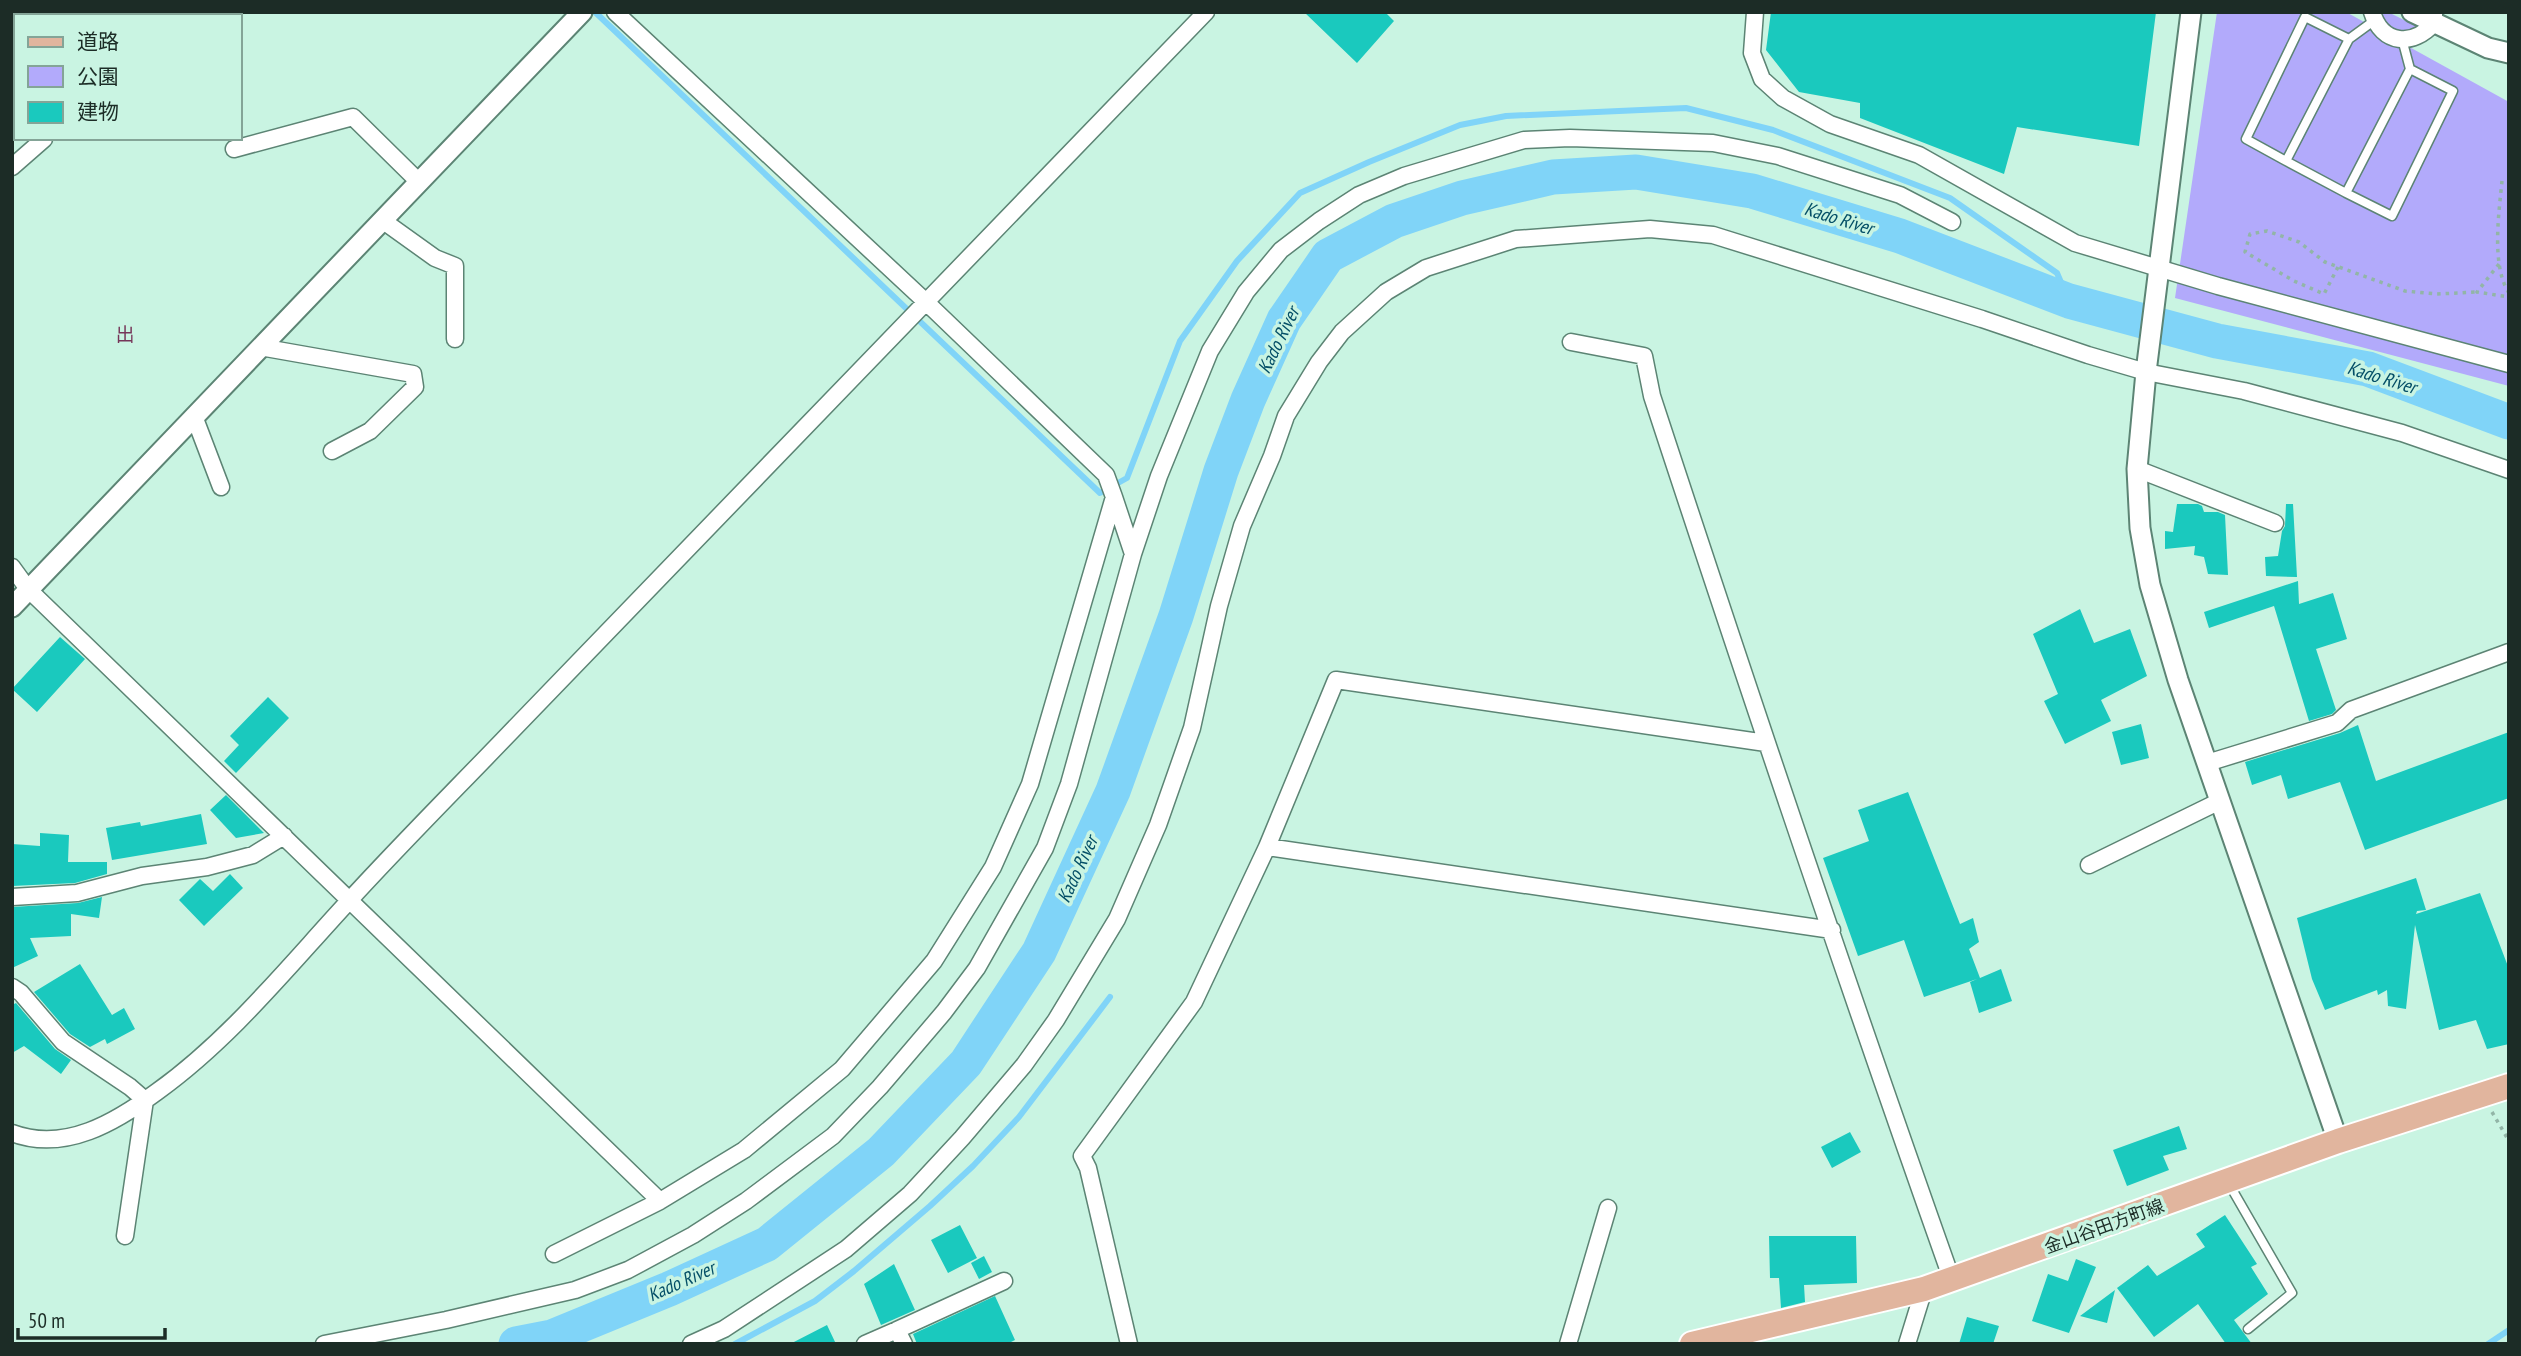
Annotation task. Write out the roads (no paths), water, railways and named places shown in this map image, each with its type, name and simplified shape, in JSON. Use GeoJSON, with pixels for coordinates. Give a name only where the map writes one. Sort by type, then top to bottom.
{"type":"FeatureCollection","features":[{"type":"Feature","properties":{"kind":"main road","name":"金山谷田方町線"},"geometry":{"type":"LineString","coordinates":[[1692,1344],[1924,1289],[2338,1142],[2509,1086]]}},
{"type":"Feature","properties":{"kind":"street"},"geometry":{"type":"LineString","coordinates":[[12,607],[582,12]]}},
{"type":"Feature","properties":{"kind":"street"},"geometry":{"type":"LineString","coordinates":[[615,12],[926,302],[1106,475],[1133,554]]}},
{"type":"Feature","properties":{"kind":"street"},"geometry":{"type":"LineString","coordinates":[[12,1133],[27,1139],[62,1139],[90,1132],[145,1100],[206,1052],[270,988],[349,900],[1206,12]]}},
{"type":"Feature","properties":{"kind":"street"},"geometry":{"type":"LineString","coordinates":[[1755,12],[1752,53],[1762,79],[1783,98],[1830,124],[1919,155],[2075,243],[2509,364]]}},
{"type":"Feature","properties":{"kind":"street"},"geometry":{"type":"LineString","coordinates":[[2191,12],[2146,368],[2137,469],[2140,528],[2150,585],[2178,680],[2338,1142]]}},
{"type":"Feature","properties":{"kind":"street"},"geometry":{"type":"LineString","coordinates":[[2412,12],[2434,18],[2487,48],[2509,53]]}},
{"type":"Feature","properties":{"kind":"street"},"geometry":{"type":"LineString","coordinates":[[2374,16],[2386,35],[2402,39],[2414,39],[2427,31],[2434,18]]}},
{"type":"Feature","properties":{"kind":"street"},"geometry":{"type":"LineString","coordinates":[[234,149],[353,117],[419,182]]}},
{"type":"Feature","properties":{"kind":"street"},"geometry":{"type":"LineString","coordinates":[[324,1344],[446,1320],[575,1290],[628,1270],[693,1235],[746,1201],[833,1136],[896,1068],[977,968],[1045,848],[1069,784],[1133,554],[1159,476],[1210,351],[1246,292],[1281,250],[1320,221],[1359,195],[1404,176],[1524,140],[1570,138],[1713,143],[1778,156],[1900,195],[1952,222]]}},
{"type":"Feature","properties":{"kind":"street"},"geometry":{"type":"LineString","coordinates":[[12,167],[42,140]]}},
{"type":"Feature","properties":{"kind":"street"},"geometry":{"type":"LineString","coordinates":[[382,220],[435,258],[456,266],[455,339]]}},
{"type":"Feature","properties":{"kind":"street"},"geometry":{"type":"LineString","coordinates":[[691,1344],[724,1329],[845,1249],[910,1194],[962,1139],[1024,1065],[1056,1020],[1117,919],[1158,825],[1192,728],[1219,606],[1241,526],[1272,456],[1286,416],[1319,362],[1342,332],[1386,292],[1426,268],[1516,239],[1650,229],[1713,235],[2088,355],[2244,391],[2402,433],[2509,470]]}},
{"type":"Feature","properties":{"kind":"street"},"geometry":{"type":"LineString","coordinates":[[1572,342],[1644,356],[1652,396],[1766,744],[1952,1280]]}},
{"type":"Feature","properties":{"kind":"street"},"geometry":{"type":"LineString","coordinates":[[260,347],[413,373],[415,387],[370,431],[332,451]]}},
{"type":"Feature","properties":{"kind":"street"},"geometry":{"type":"LineString","coordinates":[[194,416],[221,487]]}},
{"type":"Feature","properties":{"kind":"street"},"geometry":{"type":"LineString","coordinates":[[2137,469],[2275,523]]}},
{"type":"Feature","properties":{"kind":"street"},"geometry":{"type":"LineString","coordinates":[[554,1254],[660,1200],[744,1150],[842,1069],[934,961],[993,866],[1030,784],[1114,497]]}},
{"type":"Feature","properties":{"kind":"street"},"geometry":{"type":"LineString","coordinates":[[12,567],[28,589],[660,1200]]}},
{"type":"Feature","properties":{"kind":"street"},"geometry":{"type":"LineString","coordinates":[[2207,763],[2337,723],[2351,710],[2509,652]]}},
{"type":"Feature","properties":{"kind":"street"},"geometry":{"type":"LineString","coordinates":[[1129,1344],[1088,1168],[1082,1156],[1194,1002],[1266,847],[1336,680],[1766,744]]}},
{"type":"Feature","properties":{"kind":"street"},"geometry":{"type":"LineString","coordinates":[[2089,865],[2220,801]]}},
{"type":"Feature","properties":{"kind":"street"},"geometry":{"type":"LineString","coordinates":[[12,897],[77,894],[142,876],[207,867],[253,855],[284,836]]}},
{"type":"Feature","properties":{"kind":"street"},"geometry":{"type":"LineString","coordinates":[[1266,847],[1832,930]]}},
{"type":"Feature","properties":{"kind":"street"},"geometry":{"type":"LineString","coordinates":[[12,987],[63,1042],[131,1087],[145,1100]]}},
{"type":"Feature","properties":{"kind":"street"},"geometry":{"type":"LineString","coordinates":[[125,1236],[145,1100]]}},
{"type":"Feature","properties":{"kind":"street"},"geometry":{"type":"LineString","coordinates":[[1568,1344],[1608,1208]]}},
{"type":"Feature","properties":{"kind":"street"},"geometry":{"type":"LineString","coordinates":[[866,1344],[900,1337],[1004,1281]]}},
{"type":"Feature","properties":{"kind":"street"},"geometry":{"type":"LineString","coordinates":[[1907,1344],[1924,1289]]}},
{"type":"Feature","properties":{"kind":"lane"},"geometry":{"type":"LineString","coordinates":[[2286,160],[2349,39],[2374,16]]}},
{"type":"Feature","properties":{"kind":"lane"},"geometry":{"type":"LineString","coordinates":[[2349,39],[2305,17],[2246,139],[2392,216],[2453,92],[2410,69]]}},
{"type":"Feature","properties":{"kind":"lane"},"geometry":{"type":"LineString","coordinates":[[2347,193],[2410,69],[2402,39]]}},
{"type":"Feature","properties":{"kind":"lane"},"geometry":{"type":"LineString","coordinates":[[2227,1182],[2292,1293],[2248,1329]]}},
{"type":"Feature","properties":{"kind":"waterway"},"geometry":{"type":"LineString","coordinates":[[148,14],[153,12]]}},
{"type":"Feature","properties":{"kind":"waterway"},"geometry":{"type":"LineString","coordinates":[[595,12],[1100,493],[1127,478],[1180,341],[1237,261],[1300,193],[1460,125],[1506,116],[1686,108],[1773,130],[1950,198],[2057,273],[2069,301]]}},
{"type":"Feature","properties":{"kind":"waterway","name":"Kado River"},"geometry":{"type":"LineString","coordinates":[[516,1344],[552,1337],[669,1289],[767,1244],[881,1152],[966,1063],[1039,952],[1113,791],[1176,616],[1221,471],[1248,400],[1284,320],[1328,256],[1394,221],[1462,198],[1553,177],[1636,172],[1752,191],[1900,236],[2069,301],[2217,341],[2368,369],[2509,422]]}},
{"type":"Feature","properties":{"kind":"waterway"},"geometry":{"type":"LineString","coordinates":[[735,1344],[815,1301],[930,1206],[973,1166],[1019,1117],[1110,997]]}},
{"type":"Feature","properties":{"kind":"waterway"},"geometry":{"type":"LineString","coordinates":[[2488,1344],[2509,1330]]}},
{"type":"Feature","properties":{"kind":"district","name":"出"},"geometry":{"type":"Point","coordinates":[125,334]}}]}
